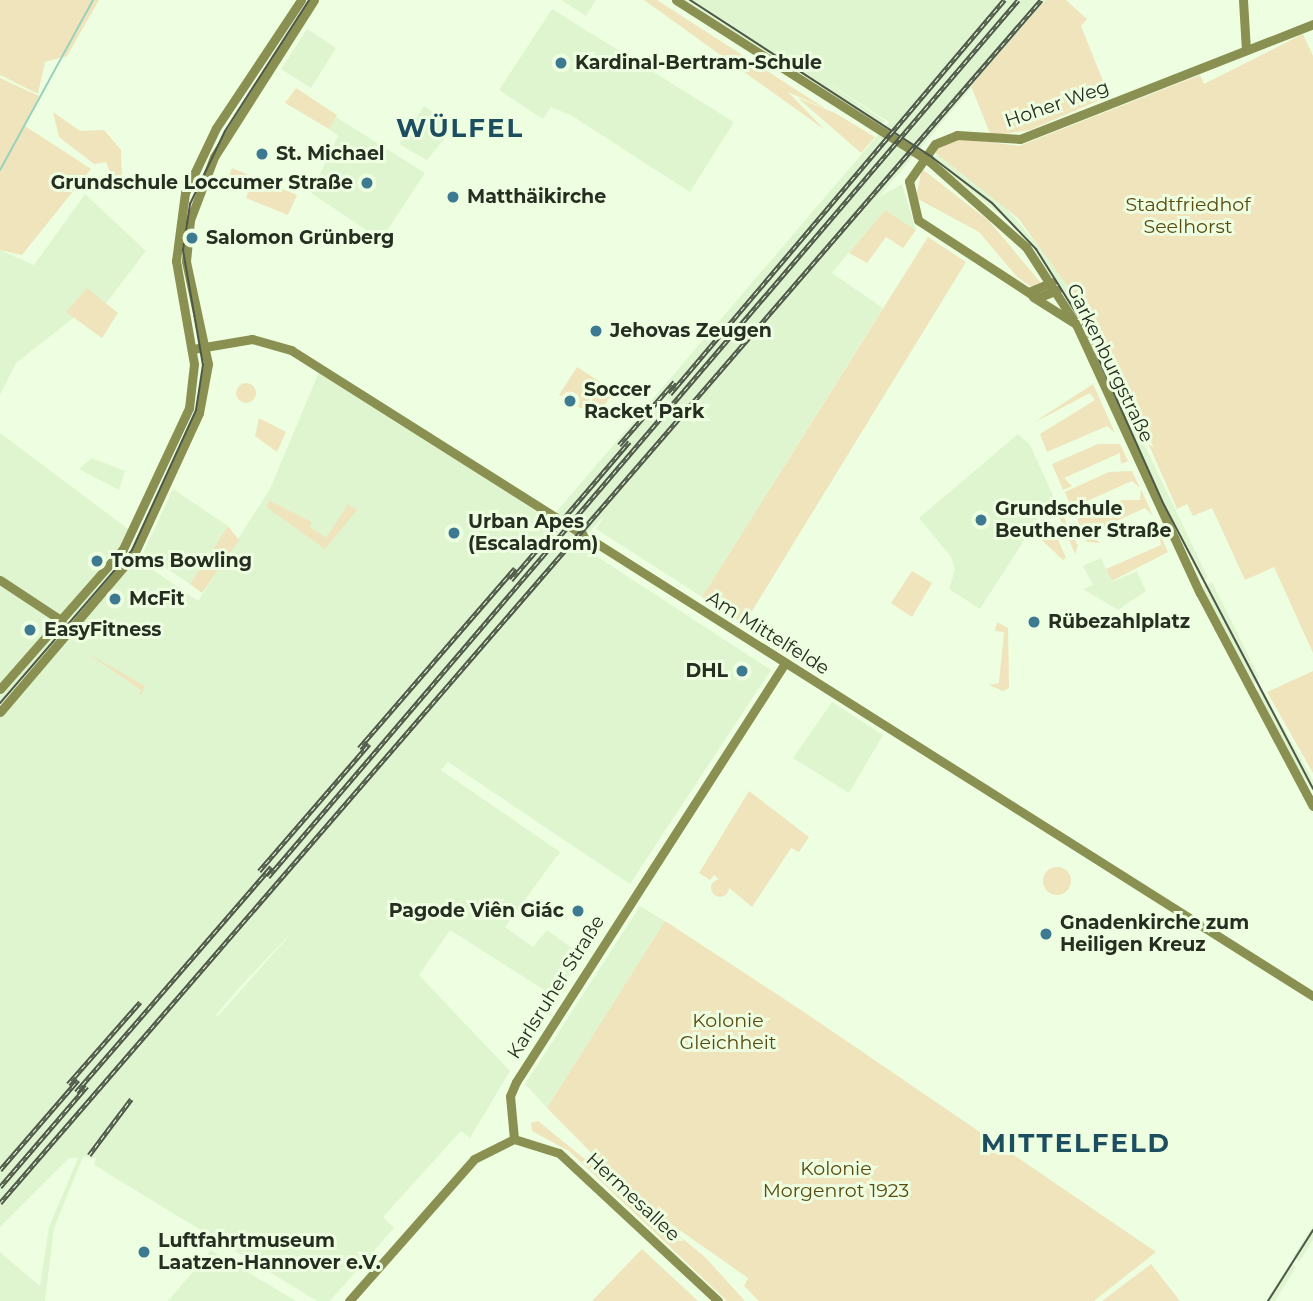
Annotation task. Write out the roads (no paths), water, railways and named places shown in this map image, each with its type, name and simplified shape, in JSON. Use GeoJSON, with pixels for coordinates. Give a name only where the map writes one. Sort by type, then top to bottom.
{"type":"FeatureCollection","features":[{"type":"Feature","properties":{"kind":"main road"},"geometry":{"type":"LineString","coordinates":[[0,689],[123,549],[188,408],[193,349],[176,261],[185,193],[216,128],[301,0]]}},
{"type":"Feature","properties":{"kind":"main road"},"geometry":{"type":"LineString","coordinates":[[0,712],[138,548],[200,414],[208,381],[204,347],[186,261],[198,191],[314,0]]}},
{"type":"Feature","properties":{"kind":"main road","name":"Garkenburgstraße"},"geometry":{"type":"LineString","coordinates":[[676,0],[930,162],[1005,223],[1055,286],[1076,324],[1200,593],[1313,806]]}},
{"type":"Feature","properties":{"kind":"main road"},"geometry":{"type":"LineString","coordinates":[[1243,0],[1246,50]]}},
{"type":"Feature","properties":{"kind":"main road","name":"Hoher Weg"},"geometry":{"type":"LineString","coordinates":[[1076,324],[918,220],[908,191],[917,163],[950,136],[1020,139],[1313,24]]}},
{"type":"Feature","properties":{"kind":"main road"},"geometry":{"type":"LineString","coordinates":[[1028,292],[1041,298],[1055,286]]}},
{"type":"Feature","properties":{"kind":"main road","name":"Am Mittelfelde"},"geometry":{"type":"LineString","coordinates":[[193,349],[252,339],[277,343],[1313,996]]}},
{"type":"Feature","properties":{"kind":"main road"},"geometry":{"type":"LineString","coordinates":[[0,580],[61,621]]}},
{"type":"Feature","properties":{"kind":"main road","name":"Karlsruher Straße"},"geometry":{"type":"LineString","coordinates":[[514,1139],[510,1096],[516,1082],[784,665]]}},
{"type":"Feature","properties":{"kind":"main road"},"geometry":{"type":"LineString","coordinates":[[349,1301],[474,1159],[514,1139]]}},
{"type":"Feature","properties":{"kind":"main road","name":"Hermesallee"},"geometry":{"type":"LineString","coordinates":[[514,1139],[559,1153],[718,1301]]}},
{"type":"Feature","properties":{"kind":"waterway"},"geometry":{"type":"LineString","coordinates":[[0,170],[93,0]]}},
{"type":"Feature","properties":{"kind":"tram line"},"geometry":{"type":"LineString","coordinates":[[0,703],[132,550],[196,410],[203,365],[183,250],[190,204],[225,131],[309,0]]}},
{"type":"Feature","properties":{"kind":"tram line"},"geometry":{"type":"LineString","coordinates":[[690,0],[933,158],[992,203],[1036,249],[1083,324],[1162,501],[1313,789]]}},
{"type":"Feature","properties":{"kind":"tram line"},"geometry":{"type":"LineString","coordinates":[[1268,1301],[1313,1230]]}},
{"type":"Feature","properties":{"kind":"railway"},"geometry":{"type":"LineString","coordinates":[[670,394],[1004,0]]}},
{"type":"Feature","properties":{"kind":"railway"},"geometry":{"type":"LineString","coordinates":[[268,877],[1018,0]]}},
{"type":"Feature","properties":{"kind":"railway"},"geometry":{"type":"LineString","coordinates":[[0,1203],[1041,0]]}},
{"type":"Feature","properties":{"kind":"railway"},"geometry":{"type":"LineString","coordinates":[[619,445],[674,382]]}},
{"type":"Feature","properties":{"kind":"railway"},"geometry":{"type":"LineString","coordinates":[[511,580],[629,442]]}},
{"type":"Feature","properties":{"kind":"railway"},"geometry":{"type":"LineString","coordinates":[[359,748],[515,568]]}},
{"type":"Feature","properties":{"kind":"railway"},"geometry":{"type":"LineString","coordinates":[[259,871],[369,744]]}},
{"type":"Feature","properties":{"kind":"railway"},"geometry":{"type":"LineString","coordinates":[[76,1092],[271,867]]}},
{"type":"Feature","properties":{"kind":"railway"},"geometry":{"type":"LineString","coordinates":[[68,1084],[140,1002]]}},
{"type":"Feature","properties":{"kind":"railway"},"geometry":{"type":"LineString","coordinates":[[0,1170],[78,1080]]}},
{"type":"Feature","properties":{"kind":"railway"},"geometry":{"type":"LineString","coordinates":[[0,1187],[87,1086]]}},
{"type":"Feature","properties":{"kind":"railway"},"geometry":{"type":"LineString","coordinates":[[89,1155],[131,1099]]}},
{"type":"Feature","properties":{"kind":"place","name":"Kardinal-Bertram-Schule"},"geometry":{"type":"Point","coordinates":[561,63]}},
{"type":"Feature","properties":{"kind":"place","name":"St. Michael"},"geometry":{"type":"Point","coordinates":[262,154]}},
{"type":"Feature","properties":{"kind":"place","name":"Grundschule Loccumer Straße"},"geometry":{"type":"Point","coordinates":[367,183]}},
{"type":"Feature","properties":{"kind":"place","name":"Matthäikirche"},"geometry":{"type":"Point","coordinates":[453,197]}},
{"type":"Feature","properties":{"kind":"place","name":"Salomon Grünberg"},"geometry":{"type":"Point","coordinates":[192,238]}},
{"type":"Feature","properties":{"kind":"place","name":"Jehovas Zeugen"},"geometry":{"type":"Point","coordinates":[596,331]}},
{"type":"Feature","properties":{"kind":"place","name":"Soccer Racket Park"},"geometry":{"type":"Point","coordinates":[570,401]}},
{"type":"Feature","properties":{"kind":"place","name":"Grundschule Beuthener Straße"},"geometry":{"type":"Point","coordinates":[981,520]}},
{"type":"Feature","properties":{"kind":"place","name":"Urban Apes (Escaladrom)"},"geometry":{"type":"Point","coordinates":[454,533]}},
{"type":"Feature","properties":{"kind":"place","name":"Toms Bowling"},"geometry":{"type":"Point","coordinates":[97,561]}},
{"type":"Feature","properties":{"kind":"place","name":"McFit"},"geometry":{"type":"Point","coordinates":[115,599]}},
{"type":"Feature","properties":{"kind":"place","name":"Rübezahlplatz"},"geometry":{"type":"Point","coordinates":[1034,622]}},
{"type":"Feature","properties":{"kind":"place","name":"EasyFitness"},"geometry":{"type":"Point","coordinates":[30,630]}},
{"type":"Feature","properties":{"kind":"place","name":"DHL"},"geometry":{"type":"Point","coordinates":[742,671]}},
{"type":"Feature","properties":{"kind":"place","name":"Pagode Viên Giác"},"geometry":{"type":"Point","coordinates":[578,911]}},
{"type":"Feature","properties":{"kind":"place","name":"Gnadenkirche zum Heiligen Kreuz"},"geometry":{"type":"Point","coordinates":[1046,934]}},
{"type":"Feature","properties":{"kind":"place","name":"Luftfahrtmuseum Laatzen-Hannover e.V."},"geometry":{"type":"Point","coordinates":[144,1252]}},
{"type":"Feature","properties":{"kind":"district","name":"WÜLFEL"},"geometry":{"type":"Point","coordinates":[460,129]}},
{"type":"Feature","properties":{"kind":"district","name":"MITTELFELD"},"geometry":{"type":"Point","coordinates":[1076,1144]}},
{"type":"Feature","properties":{"kind":"park label","name":"Stadtfriedhof Seelhorst"},"geometry":{"type":"Point","coordinates":[1188,216]}},
{"type":"Feature","properties":{"kind":"park label","name":"Kolonie Gleichheit"},"geometry":{"type":"Point","coordinates":[728,1032]}},
{"type":"Feature","properties":{"kind":"park label","name":"Kolonie Morgenrot 1923"},"geometry":{"type":"Point","coordinates":[836,1180]}}]}
